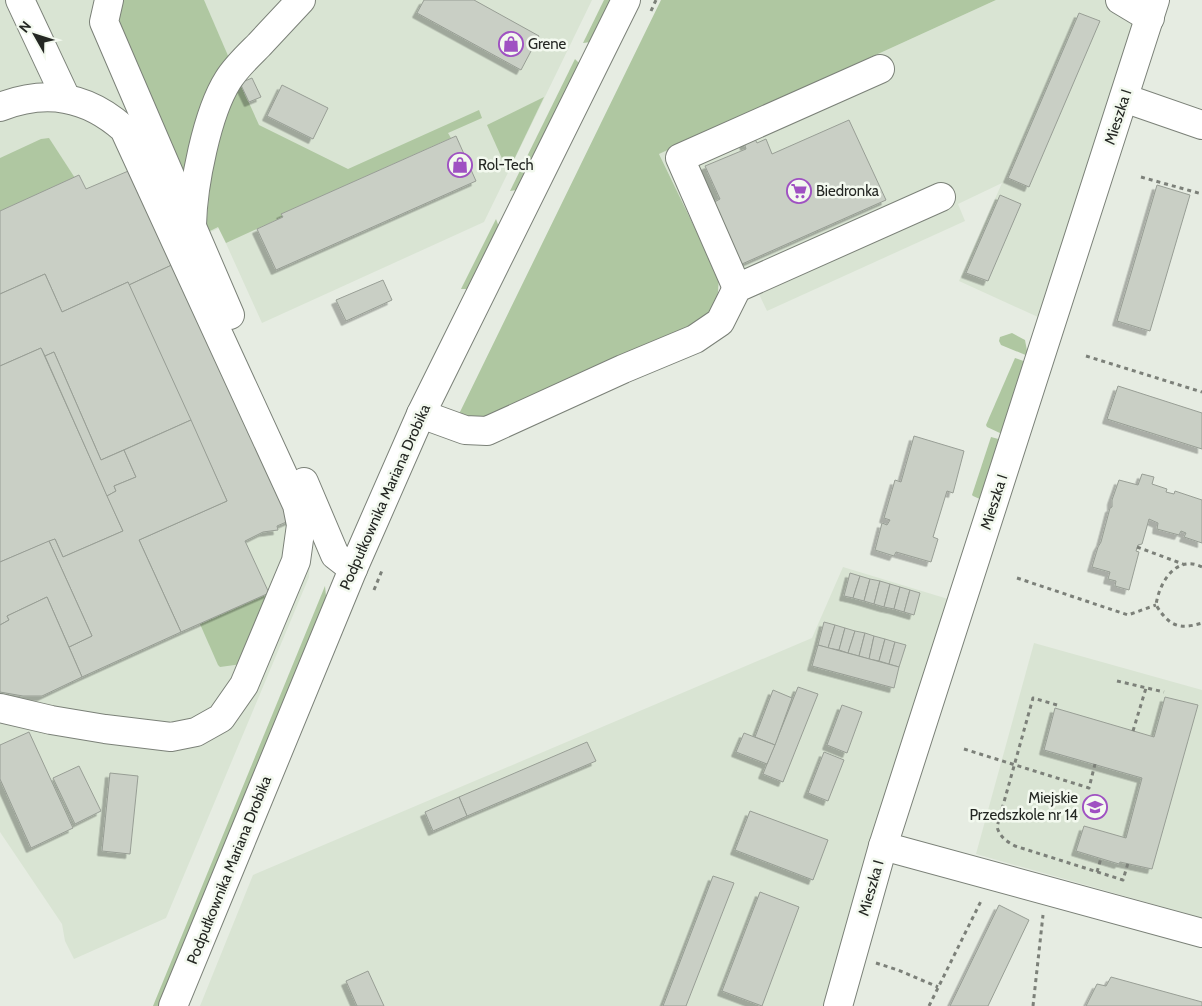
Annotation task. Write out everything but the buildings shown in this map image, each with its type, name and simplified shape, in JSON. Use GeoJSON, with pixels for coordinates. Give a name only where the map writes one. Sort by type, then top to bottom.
{"type":"FeatureCollection","features":[{"type":"Feature","properties":{"kind":"street"},"geometry":{"type":"LineString","coordinates":[[20,0],[66,98]]}},
{"type":"Feature","properties":{"kind":"street"},"geometry":{"type":"LineString","coordinates":[[192,227],[192,206],[199,168],[213,113],[228,81],[245,59],[301,0]]}},
{"type":"Feature","properties":{"kind":"street","name":"Podpułkownika Mariana Drobika"},"geometry":{"type":"LineString","coordinates":[[173,1006],[352,568],[421,414],[626,0]]}},
{"type":"Feature","properties":{"kind":"street"},"geometry":{"type":"LineString","coordinates":[[1120,0],[1152,9]]}},
{"type":"Feature","properties":{"kind":"street"},"geometry":{"type":"LineString","coordinates":[[101,7],[192,227],[336,555],[352,568]]}},
{"type":"Feature","properties":{"kind":"street","name":"Mieszka I"},"geometry":{"type":"LineString","coordinates":[[838,1006],[884,846],[1152,9]]}},
{"type":"Feature","properties":{"kind":"street"},"geometry":{"type":"LineString","coordinates":[[737,288],[680,158],[880,69]]}},
{"type":"Feature","properties":{"kind":"street"},"geometry":{"type":"LineString","coordinates":[[0,107],[39,96],[66,98],[110,116],[124,129],[297,505],[302,525],[296,561],[283,593],[244,685],[221,718],[196,732],[171,737],[51,720],[0,708]]}},
{"type":"Feature","properties":{"kind":"street"},"geometry":{"type":"LineString","coordinates":[[1124,98],[1202,125]]}},
{"type":"Feature","properties":{"kind":"street"},"geometry":{"type":"LineString","coordinates":[[421,414],[466,430],[487,431],[623,369],[695,339],[720,322],[737,288],[941,197]]}},
{"type":"Feature","properties":{"kind":"street"},"geometry":{"type":"LineString","coordinates":[[884,846],[1202,933]]}},
{"type":"Feature","properties":{"kind":"path"},"geometry":{"type":"LineString","coordinates":[[647,18],[656,0]]}},
{"type":"Feature","properties":{"kind":"path"},"geometry":{"type":"LineString","coordinates":[[1141,177],[1202,194]]}},
{"type":"Feature","properties":{"kind":"path"},"geometry":{"type":"LineString","coordinates":[[1086,356],[1202,392]]}},
{"type":"Feature","properties":{"kind":"path"},"geometry":{"type":"LineString","coordinates":[[1137,547],[1184,564],[1194,564],[1202,567]]}},
{"type":"Feature","properties":{"kind":"path"},"geometry":{"type":"LineString","coordinates":[[372,595],[387,559]]}},
{"type":"Feature","properties":{"kind":"path"},"geometry":{"type":"LineString","coordinates":[[1184,564],[1169,574],[1164,580],[1156,605],[1162,614],[1174,624],[1184,627],[1202,623]]}},
{"type":"Feature","properties":{"kind":"path"},"geometry":{"type":"LineString","coordinates":[[1017,578],[1128,615],[1156,605]]}},
{"type":"Feature","properties":{"kind":"path"},"geometry":{"type":"LineString","coordinates":[[1117,681],[1164,692]]}},
{"type":"Feature","properties":{"kind":"path"},"geometry":{"type":"LineString","coordinates":[[1134,730],[1146,688]]}},
{"type":"Feature","properties":{"kind":"path"},"geometry":{"type":"LineString","coordinates":[[1057,705],[1033,698],[997,827],[1001,836],[1015,846],[1123,880],[1128,864]]}},
{"type":"Feature","properties":{"kind":"path"},"geometry":{"type":"LineString","coordinates":[[964,749],[1089,788],[1095,764]]}},
{"type":"Feature","properties":{"kind":"path"},"geometry":{"type":"LineString","coordinates":[[1097,872],[1101,858]]}},
{"type":"Feature","properties":{"kind":"path"},"geometry":{"type":"LineString","coordinates":[[929,1006],[984,894]]}},
{"type":"Feature","properties":{"kind":"path"},"geometry":{"type":"LineString","coordinates":[[1033,1006],[1043,910]]}},
{"type":"Feature","properties":{"kind":"path"},"geometry":{"type":"LineString","coordinates":[[852,956],[898,970],[938,987]]}},
{"type":"Feature","properties":{"kind":"shaded area"},"geometry":{"type":"Polygon","coordinates":[[[0,0],[592,0],[484,222],[262,323],[219,228],[186,244],[310,552],[309,577],[166,918],[74,959],[65,941],[62,924],[0,832],[0,0]]]}},
{"type":"Feature","properties":{"kind":"shaded area"},"geometry":{"type":"Polygon","coordinates":[[[996,0],[1141,0],[1038,317],[959,281],[1002,183],[958,204],[965,221],[767,311],[759,294],[747,300],[737,314],[659,154],[996,0]]]}},
{"type":"Feature","properties":{"kind":"shaded area"},"geometry":{"type":"Polygon","coordinates":[[[843,567],[948,599],[826,1006],[200,1006],[253,875],[812,638],[843,567]]]}},
{"type":"Feature","properties":{"kind":"shaded area","name":"Miejskie Przedszkole nr 14"},"geometry":{"type":"Polygon","coordinates":[[[1034,643],[1202,690],[1202,918],[976,854],[1034,643]]]}},
{"type":"Feature","properties":{"kind":"green space"},"geometry":{"type":"Polygon","coordinates":[[[121,0],[204,0],[229,58],[187,186],[120,30],[119,10],[121,0]]]}},
{"type":"Feature","properties":{"kind":"green space"},"geometry":{"type":"Polygon","coordinates":[[[604,0],[612,0],[591,42],[583,43],[604,0]]]}},
{"type":"Feature","properties":{"kind":"green space"},"geometry":{"type":"Polygon","coordinates":[[[661,0],[996,0],[659,154],[719,278],[717,304],[704,320],[488,420],[471,420],[459,414],[661,0]]]}},
{"type":"Feature","properties":{"kind":"green space"},"geometry":{"type":"Polygon","coordinates":[[[575,59],[580,64],[517,190],[510,191],[575,59]]]}},
{"type":"Feature","properties":{"kind":"green space"},"geometry":{"type":"Polygon","coordinates":[[[240,83],[259,125],[348,169],[479,110],[482,118],[448,133],[451,138],[282,214],[283,217],[226,243],[218,227],[206,233],[208,203],[214,158],[225,110],[240,83]]]}},
{"type":"Feature","properties":{"kind":"green space"},"geometry":{"type":"Polygon","coordinates":[[[544,97],[508,172],[487,125],[544,97]]]}},
{"type":"Feature","properties":{"kind":"green space"},"geometry":{"type":"Polygon","coordinates":[[[49,138],[75,178],[0,211],[0,158],[41,139],[49,138]]]}},
{"type":"Feature","properties":{"kind":"green space"},"geometry":{"type":"Polygon","coordinates":[[[496,219],[499,227],[468,289],[461,289],[496,219]]]}},
{"type":"Feature","properties":{"kind":"green space"},"geometry":{"type":"Polygon","coordinates":[[[1012,333],[1025,340],[1028,356],[1001,345],[1000,337],[1012,333]]]}},
{"type":"Feature","properties":{"kind":"green space"},"geometry":{"type":"Polygon","coordinates":[[[1015,358],[1026,362],[1002,434],[986,425],[1015,358]]]}},
{"type":"Feature","properties":{"kind":"green space"},"geometry":{"type":"Polygon","coordinates":[[[991,437],[1002,440],[982,500],[972,495],[991,437]]]}},
{"type":"Feature","properties":{"kind":"green space"},"geometry":{"type":"Polygon","coordinates":[[[325,586],[326,596],[322,610],[161,1006],[153,1006],[325,586]]]}},
{"type":"Feature","properties":{"kind":"green space"},"geometry":{"type":"Polygon","coordinates":[[[266,594],[268,604],[242,664],[220,667],[200,624],[266,594]]]}},
{"type":"Feature","properties":{"kind":"place","name":"Grene"},"geometry":{"type":"Point","coordinates":[511,44]}},
{"type":"Feature","properties":{"kind":"place","name":"Rol-Tech"},"geometry":{"type":"Point","coordinates":[460,165]}},
{"type":"Feature","properties":{"kind":"place","name":"Biedronka"},"geometry":{"type":"Point","coordinates":[799,191]}},
{"type":"Feature","properties":{"kind":"place","name":"Miejskie Przedszkole nr 14"},"geometry":{"type":"Point","coordinates":[1095,807]}}]}
